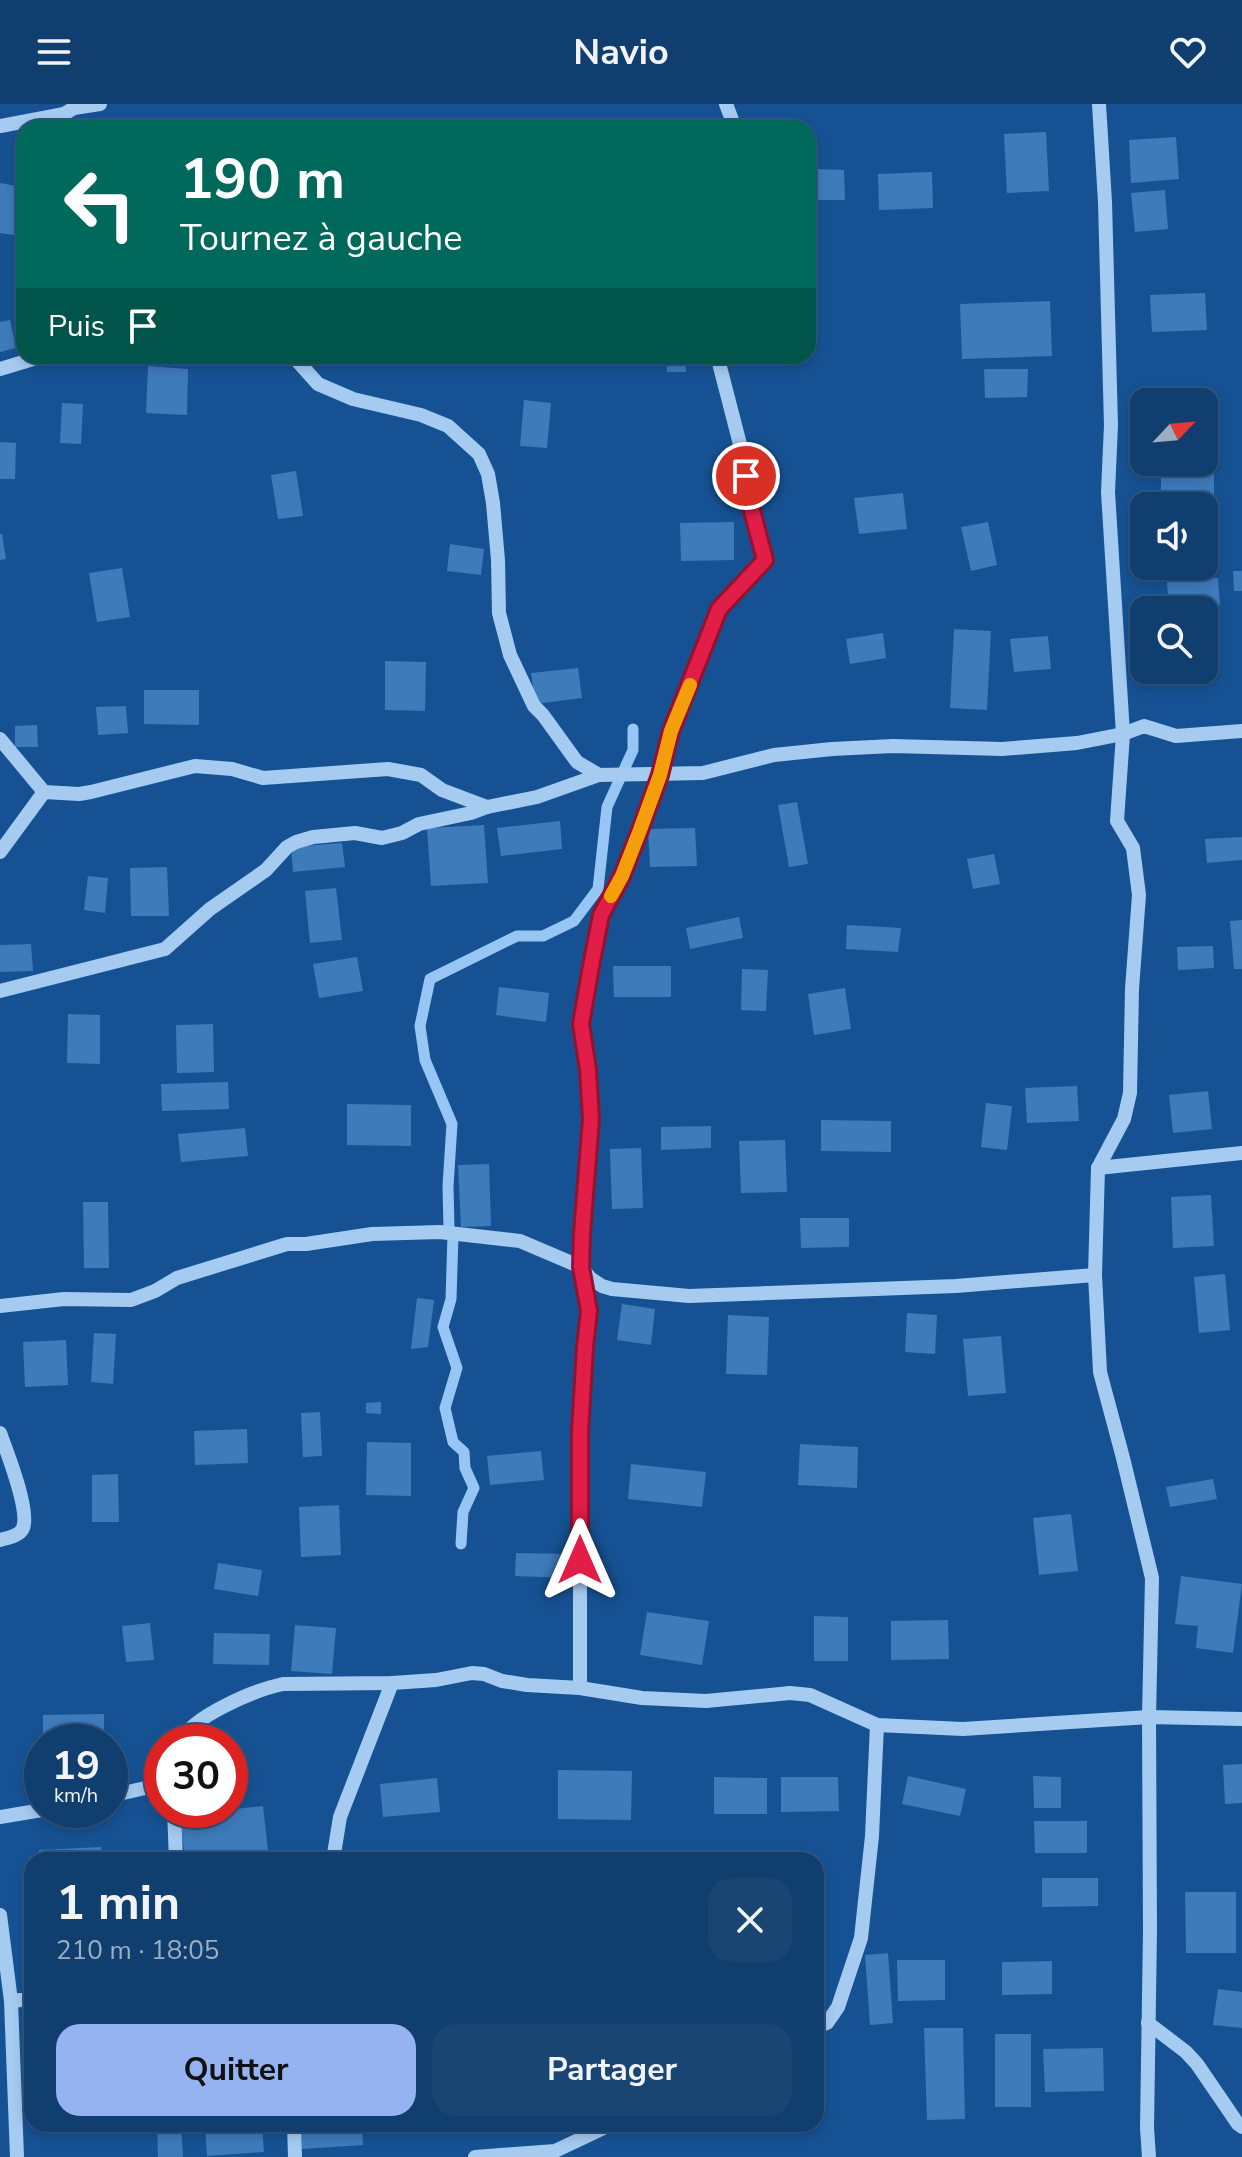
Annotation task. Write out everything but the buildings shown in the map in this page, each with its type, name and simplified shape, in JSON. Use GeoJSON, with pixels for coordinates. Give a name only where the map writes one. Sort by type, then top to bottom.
{"type":"FeatureCollection","features":[{"type":"Feature","properties":{"kind":"street"},"geometry":{"type":"LineString","coordinates":[[32,120],[100,104]]}},
{"type":"Feature","properties":{"kind":"street"},"geometry":{"type":"LineString","coordinates":[[1099,104],[1111,425],[1108,492],[1123,734],[1117,821],[1133,848],[1139,895],[1132,989],[1130,1093],[1124,1119],[1098,1168],[1095,1275],[1100,1372],[1152,1578],[1149,2157]]}},
{"type":"Feature","properties":{"kind":"street"},"geometry":{"type":"LineString","coordinates":[[300,364],[318,384],[353,399],[421,415],[448,426],[479,454],[488,474],[493,503],[499,613],[510,655],[534,706],[577,762],[599,775]]}},
{"type":"Feature","properties":{"kind":"street"},"geometry":{"type":"LineString","coordinates":[[580,1688],[580,1432],[589,1311],[581,1267],[591,1119],[581,1024],[601,915],[622,876],[660,775],[671,731],[719,609],[765,560],[719,364]]}},
{"type":"Feature","properties":{"kind":"street"},"geometry":{"type":"LineString","coordinates":[[0,991],[165,949],[210,909],[266,870],[287,847],[296,842],[355,833],[382,838],[402,833],[419,824],[537,797],[599,775],[703,773],[774,755],[832,749],[893,746],[1002,749],[1077,743],[1123,734],[1144,726],[1176,736],[1242,731]]}},
{"type":"Feature","properties":{"kind":"street"},"geometry":{"type":"LineString","coordinates":[[0,739],[44,792],[91,792],[195,766],[232,769],[263,778],[388,769],[421,775],[442,790],[487,807]]}},
{"type":"Feature","properties":{"kind":"street"},"geometry":{"type":"LineString","coordinates":[[0,852],[44,792]]}},
{"type":"Feature","properties":{"kind":"street"},"geometry":{"type":"LineString","coordinates":[[1098,1168],[1242,1153]]}},
{"type":"Feature","properties":{"kind":"street"},"geometry":{"type":"LineString","coordinates":[[0,1306],[64,1299],[131,1300],[177,1278],[287,1244],[372,1234],[440,1232],[520,1241],[581,1267],[590,1278],[612,1289],[689,1296],[956,1286],[1095,1275]]}},
{"type":"Feature","properties":{"kind":"street"},"geometry":{"type":"LineString","coordinates":[[0,1433],[20,1491],[23,1528],[18,1534],[0,1540]]}},
{"type":"Feature","properties":{"kind":"street"},"geometry":{"type":"LineString","coordinates":[[197,1724],[265,1688],[283,1684],[392,1683],[436,1680],[472,1673],[527,1685],[580,1688],[642,1698],[706,1701],[790,1693],[810,1695],[877,1725],[963,1729],[1149,1717],[1242,1719]]}},
{"type":"Feature","properties":{"kind":"street"},"geometry":{"type":"LineString","coordinates":[[334,1852],[340,1817],[392,1683]]}},
{"type":"Feature","properties":{"kind":"street"},"geometry":{"type":"LineString","coordinates":[[824,2024],[838,2007],[861,1938],[872,1836],[877,1725]]}},
{"type":"Feature","properties":{"kind":"street"},"geometry":{"type":"LineString","coordinates":[[0,1817],[24,1813]]}},
{"type":"Feature","properties":{"kind":"street"},"geometry":{"type":"LineString","coordinates":[[175,1828],[176,1852]]}},
{"type":"Feature","properties":{"kind":"street"},"geometry":{"type":"LineString","coordinates":[[0,1915],[11,2001],[17,2157]]}},
{"type":"Feature","properties":{"kind":"street"},"geometry":{"type":"LineString","coordinates":[[11,2001],[24,2000]]}},
{"type":"Feature","properties":{"kind":"street"},"geometry":{"type":"LineString","coordinates":[[1148,2023],[1197,2064],[1242,2127]]}},
{"type":"Feature","properties":{"kind":"street"},"geometry":{"type":"LineString","coordinates":[[294,2132],[295,2157]]}},
{"type":"Feature","properties":{"kind":"street"},"geometry":{"type":"LineString","coordinates":[[475,2157],[555,2151],[595,2132]]}},
{"type":"Feature","properties":{"kind":"waterway"},"geometry":{"type":"LineString","coordinates":[[461,1544],[463,1512],[474,1488],[465,1468],[464,1452],[453,1442],[445,1408],[457,1368],[443,1327],[451,1299],[453,1235],[449,1229],[448,1186],[452,1124],[425,1060],[420,1026],[430,979],[517,936],[543,936],[574,921],[598,889],[607,807],[633,750],[633,729]]}},
{"type":"Feature","properties":{"kind":"slow traffic"},"geometry":{"type":"LineString","coordinates":[[611,896],[640,830],[660,775],[671,731],[690,685]]}},
{"type":"Feature","properties":{"kind":"route"},"geometry":{"type":"LineString","coordinates":[[580,1560],[580,1432],[589,1311],[581,1267],[591,1119],[581,1024],[601,915],[622,876],[640,830],[660,775],[671,731],[719,609],[765,560],[746,476]]}}]}
